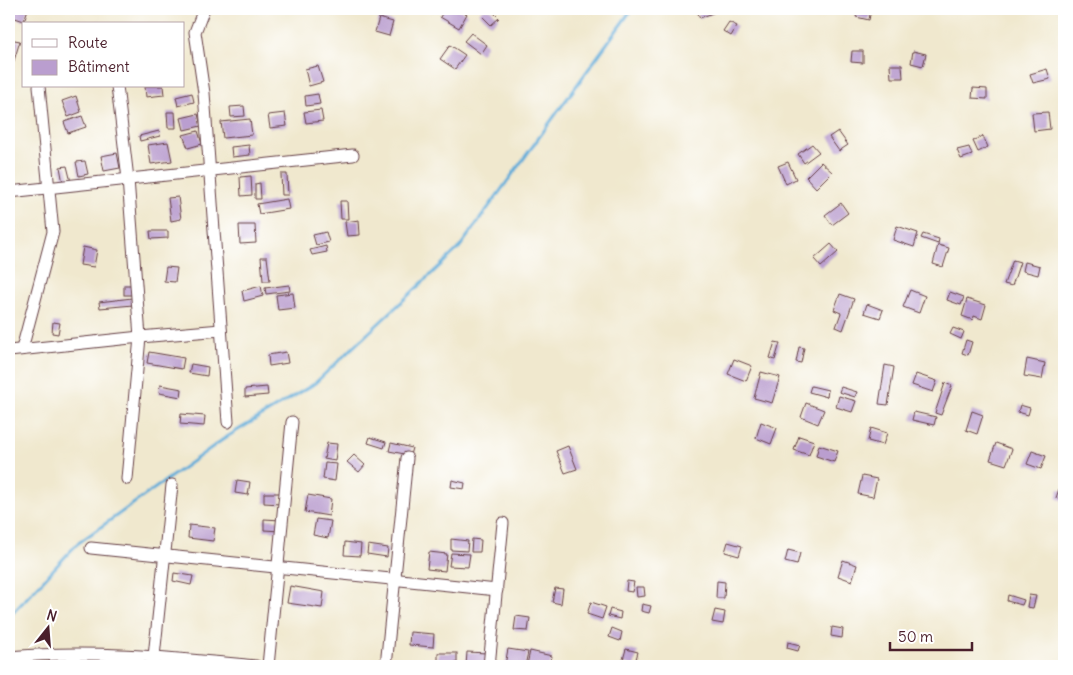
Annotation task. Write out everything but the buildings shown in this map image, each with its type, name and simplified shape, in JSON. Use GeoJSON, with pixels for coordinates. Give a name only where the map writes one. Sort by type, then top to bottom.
{"type":"FeatureCollection","features":[{"type":"Feature","properties":{"kind":"street"},"geometry":{"type":"LineString","coordinates":[[204,9],[195,32],[204,93],[228,422]]}},
{"type":"Feature","properties":{"kind":"street"},"geometry":{"type":"LineString","coordinates":[[22,350],[53,232],[39,88]]}},
{"type":"Feature","properties":{"kind":"street"},"geometry":{"type":"LineString","coordinates":[[116,88],[128,179],[140,337],[127,480]]}},
{"type":"Feature","properties":{"kind":"street"},"geometry":{"type":"LineString","coordinates":[[9,192],[354,155]]}},
{"type":"Feature","properties":{"kind":"street"},"geometry":{"type":"LineString","coordinates":[[9,351],[221,330]]}},
{"type":"Feature","properties":{"kind":"street"},"geometry":{"type":"LineString","coordinates":[[268,666],[292,422]]}},
{"type":"Feature","properties":{"kind":"street"},"geometry":{"type":"LineString","coordinates":[[386,666],[407,458]]}},
{"type":"Feature","properties":{"kind":"street"},"geometry":{"type":"LineString","coordinates":[[154,661],[172,485]]}},
{"type":"Feature","properties":{"kind":"street"},"geometry":{"type":"LineString","coordinates":[[489,666],[503,523]]}},
{"type":"Feature","properties":{"kind":"street"},"geometry":{"type":"LineString","coordinates":[[91,548],[497,590]]}},
{"type":"Feature","properties":{"kind":"street"},"geometry":{"type":"LineString","coordinates":[[9,657],[43,654],[256,666]]}},
{"type":"Feature","properties":{"kind":"waterway"},"geometry":{"type":"LineString","coordinates":[[9,617],[77,544],[225,438],[314,384],[459,248],[632,9]]}}]}
